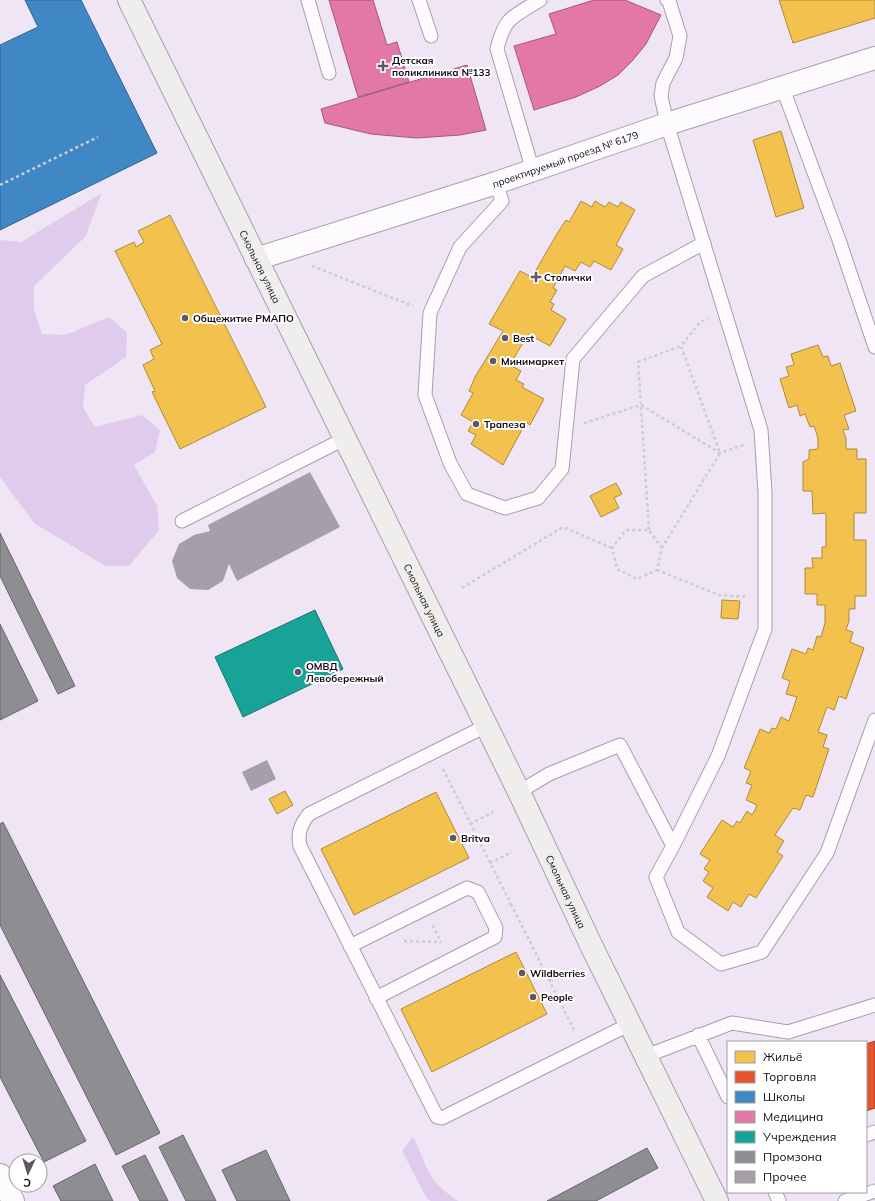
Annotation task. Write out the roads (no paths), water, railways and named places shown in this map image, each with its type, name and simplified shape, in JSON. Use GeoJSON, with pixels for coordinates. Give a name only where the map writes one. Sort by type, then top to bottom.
{"type":"FeatureCollection","features":[{"type":"Feature","properties":{"kind":"street","name":"Смольная улица"},"geometry":{"type":"LineString","coordinates":[[129,0],[519,792],[717,1201]]}},
{"type":"Feature","properties":{"kind":"street","name":"проектируемый проезд № 6179"},"geometry":{"type":"LineString","coordinates":[[256,259],[533,171],[782,86],[875,58]]}},
{"type":"Feature","properties":{"kind":"street"},"geometry":{"type":"LineString","coordinates":[[0,1175],[13,1201]]}},
{"type":"Feature","properties":{"kind":"lane"},"geometry":{"type":"LineString","coordinates":[[308,0],[329,72]]}},
{"type":"Feature","properties":{"kind":"lane"},"geometry":{"type":"LineString","coordinates":[[419,0],[431,36]]}},
{"type":"Feature","properties":{"kind":"lane"},"geometry":{"type":"LineString","coordinates":[[533,171],[497,49],[501,32],[508,20],[540,0]]}},
{"type":"Feature","properties":{"kind":"lane"},"geometry":{"type":"LineString","coordinates":[[667,0],[669,1],[680,36],[676,58],[664,83],[661,96],[667,124],[761,430],[765,493],[765,629],[718,756],[656,877],[678,932],[721,964],[762,952],[827,853],[875,720]]}},
{"type":"Feature","properties":{"kind":"lane"},"geometry":{"type":"LineString","coordinates":[[782,86],[839,240],[875,347]]}},
{"type":"Feature","properties":{"kind":"lane"},"geometry":{"type":"LineString","coordinates":[[496,183],[502,201],[460,247],[430,312],[425,395],[450,463],[467,494],[504,508],[538,498],[562,470],[574,359],[643,276],[704,243]]}},
{"type":"Feature","properties":{"kind":"lane"},"geometry":{"type":"LineString","coordinates":[[182,521],[344,439]]}},
{"type":"Feature","properties":{"kind":"lane"},"geometry":{"type":"LineString","coordinates":[[486,726],[309,814],[299,831],[300,846],[435,1116],[438,1118],[442,1118],[630,1024]]}},
{"type":"Feature","properties":{"kind":"lane"},"geometry":{"type":"LineString","coordinates":[[519,792],[549,774],[620,746],[673,846]]}},
{"type":"Feature","properties":{"kind":"lane"},"geometry":{"type":"LineString","coordinates":[[350,946],[470,888],[478,892],[490,915],[496,928],[495,937],[376,998]]}},
{"type":"Feature","properties":{"kind":"lane"},"geometry":{"type":"LineString","coordinates":[[646,1056],[732,1023],[790,1037],[875,1005]]}},
{"type":"Feature","properties":{"kind":"lane"},"geometry":{"type":"LineString","coordinates":[[698,1035],[727,1095]]}},
{"type":"Feature","properties":{"kind":"lane"},"geometry":{"type":"LineString","coordinates":[[845,1201],[875,1191]]}},
{"type":"Feature","properties":{"kind":"place","name":"Детская поликлиника №133"},"geometry":{"type":"Point","coordinates":[383,66]}},
{"type":"Feature","properties":{"kind":"place","name":"Столички"},"geometry":{"type":"Point","coordinates":[536,277]}},
{"type":"Feature","properties":{"kind":"place","name":"Общежитие РМАПО"},"geometry":{"type":"Point","coordinates":[185,318]}},
{"type":"Feature","properties":{"kind":"place","name":"Best"},"geometry":{"type":"Point","coordinates":[505,338]}},
{"type":"Feature","properties":{"kind":"place","name":"Минимаркет"},"geometry":{"type":"Point","coordinates":[493,361]}},
{"type":"Feature","properties":{"kind":"place","name":"Трапеза"},"geometry":{"type":"Point","coordinates":[476,424]}},
{"type":"Feature","properties":{"kind":"place","name":"ОМВД Левобережный"},"geometry":{"type":"Point","coordinates":[298,672]}},
{"type":"Feature","properties":{"kind":"place","name":"Britva"},"geometry":{"type":"Point","coordinates":[453,838]}},
{"type":"Feature","properties":{"kind":"place","name":"Wildberries"},"geometry":{"type":"Point","coordinates":[522,973]}},
{"type":"Feature","properties":{"kind":"place","name":"People"},"geometry":{"type":"Point","coordinates":[533,997]}}]}
